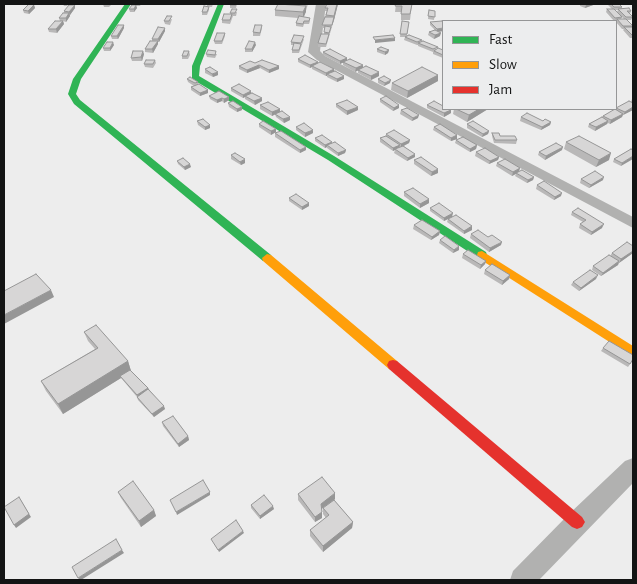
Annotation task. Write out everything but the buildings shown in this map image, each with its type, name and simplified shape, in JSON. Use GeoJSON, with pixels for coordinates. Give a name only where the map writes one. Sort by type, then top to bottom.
{"type":"FeatureCollection","features":[{"type":"Feature","properties":{"kind":"street"},"geometry":{"type":"LineString","coordinates":[[128,4],[77,79],[72,94],[77,102],[217,215],[577,522]]}},
{"type":"Feature","properties":{"kind":"street"},"geometry":{"type":"LineString","coordinates":[[221,4],[196,66],[196,77],[331,158],[633,352]]}},
{"type":"Feature","properties":{"kind":"street"},"geometry":{"type":"LineString","coordinates":[[321,4],[314,52],[322,58],[633,223]]}},
{"type":"Feature","properties":{"kind":"street"},"geometry":{"type":"LineString","coordinates":[[522,580],[577,522],[633,468]]}},
{"type":"Feature","properties":{"kind":"traffic: fast"},"geometry":{"type":"LineString","coordinates":[[128,4],[77,79],[72,94],[77,102],[267,258]]}},
{"type":"Feature","properties":{"kind":"traffic: fast"},"geometry":{"type":"LineString","coordinates":[[221,4],[196,66],[195,77],[331,158],[482,255]]}},
{"type":"Feature","properties":{"kind":"traffic: slow"},"geometry":{"type":"LineString","coordinates":[[482,255],[633,352]]}},
{"type":"Feature","properties":{"kind":"traffic: slow"},"geometry":{"type":"LineString","coordinates":[[267,258],[393,365]]}},
{"type":"Feature","properties":{"kind":"traffic: jam"},"geometry":{"type":"LineString","coordinates":[[393,365],[577,522]]}}]}
